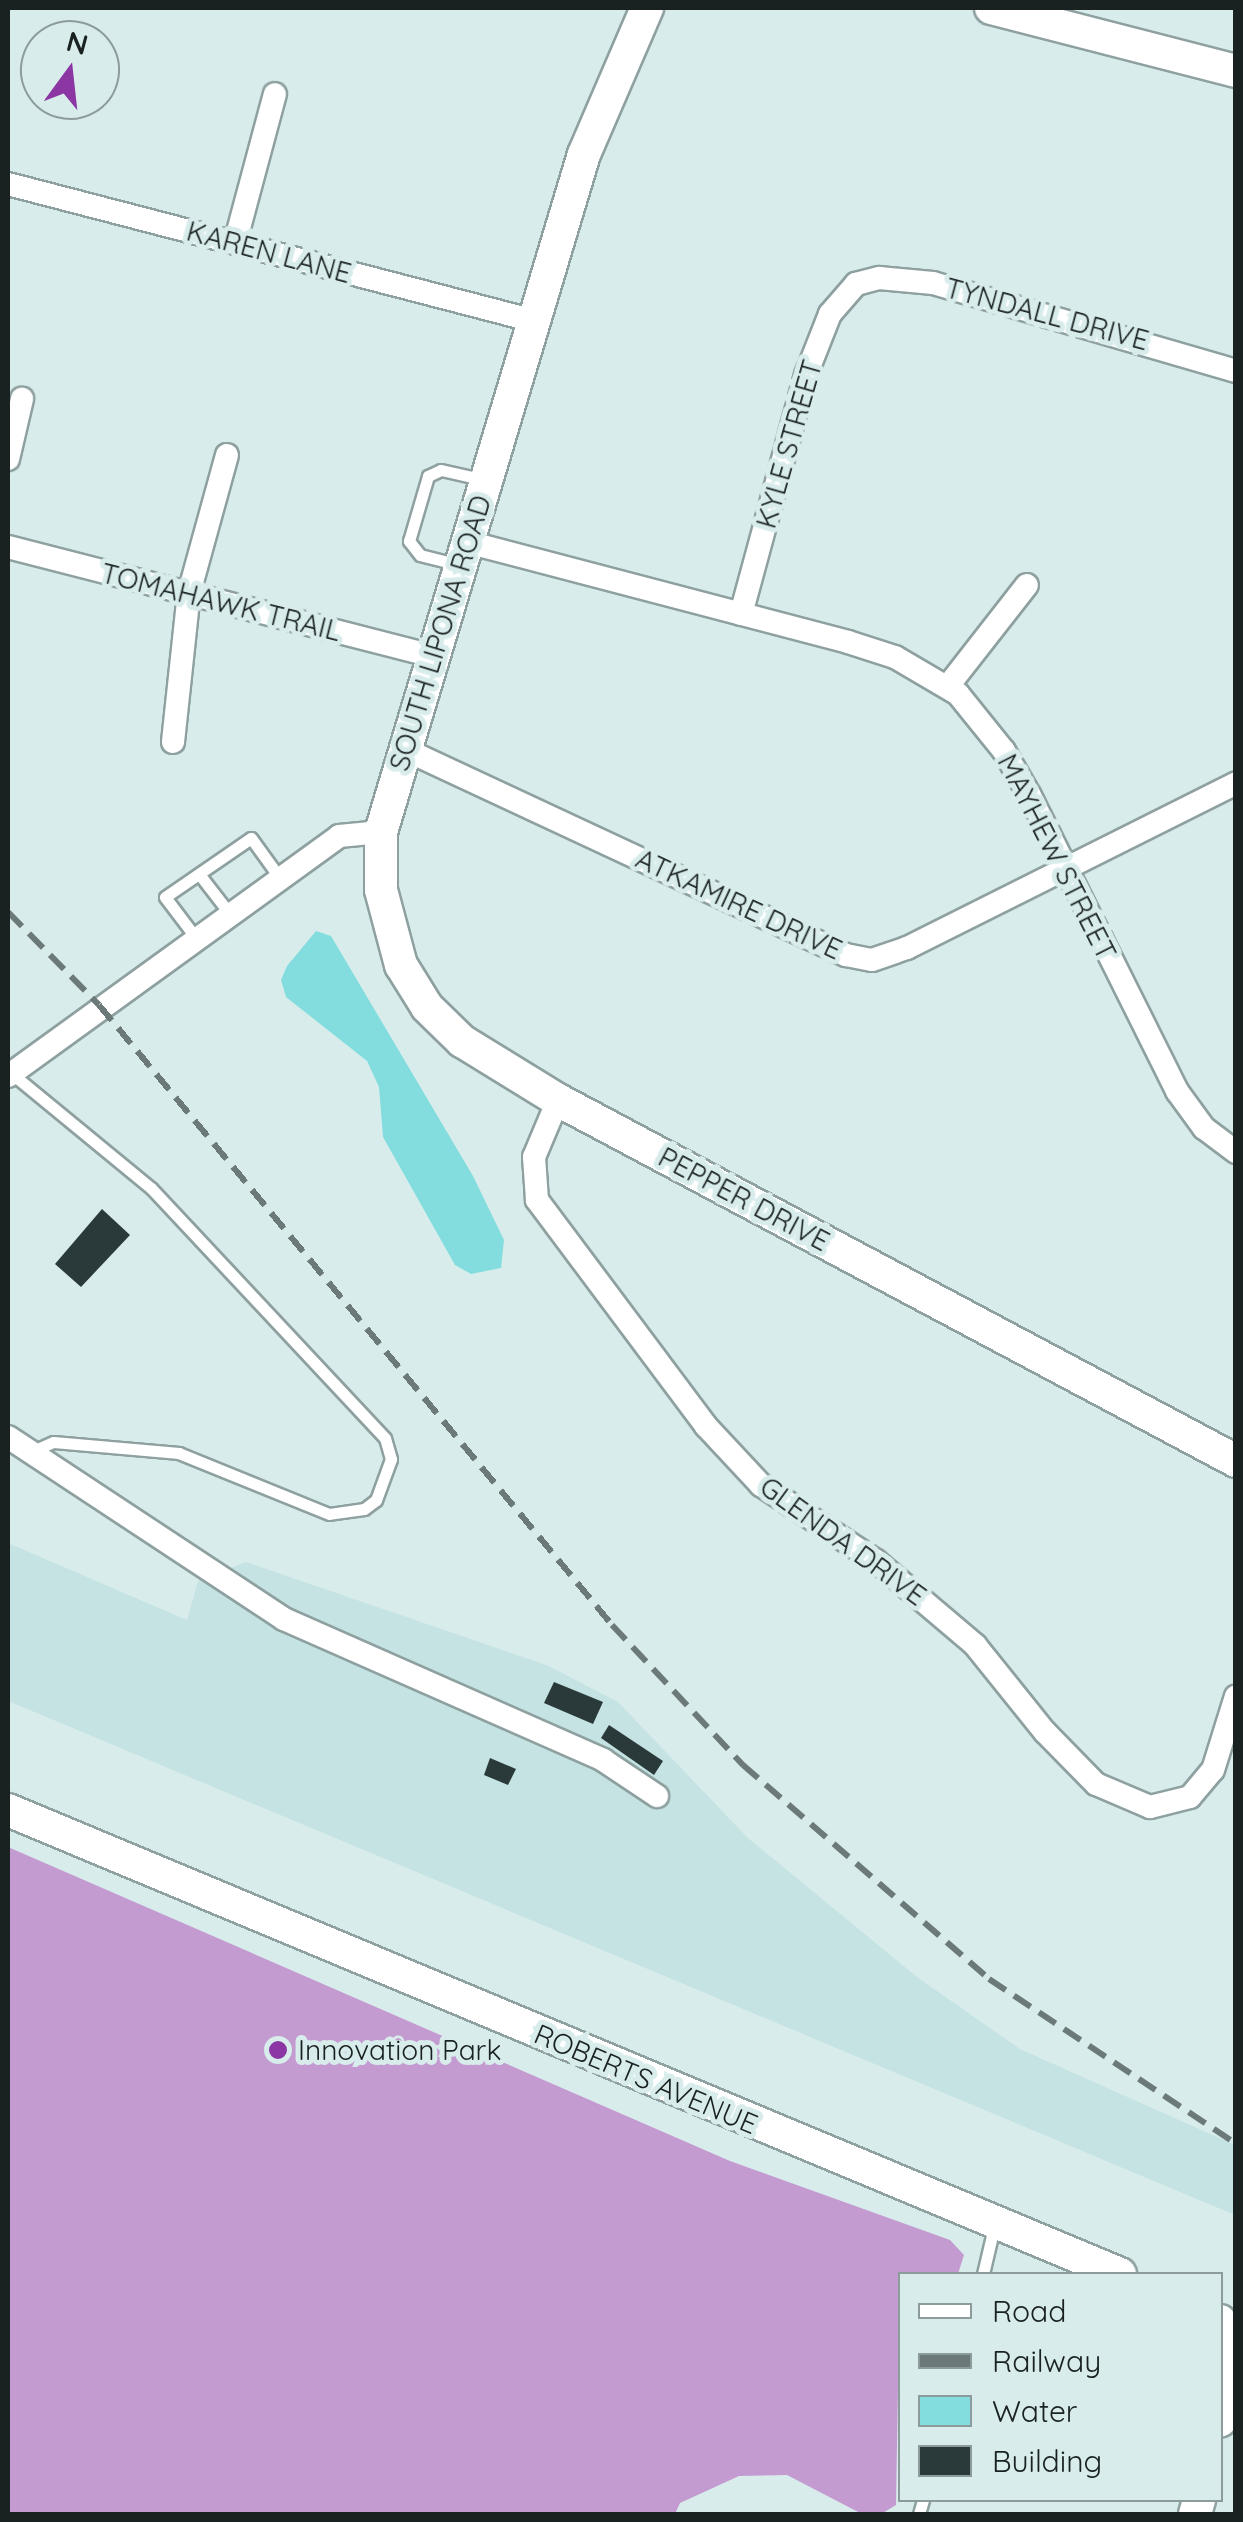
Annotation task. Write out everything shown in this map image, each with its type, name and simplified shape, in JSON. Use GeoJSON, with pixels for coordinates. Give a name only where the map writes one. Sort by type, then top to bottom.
{"type":"FeatureCollection","features":[{"type":"Feature","properties":{"kind":"street","name":"SOUTH LIPONA ROAD"},"geometry":{"type":"LineString","coordinates":[[381,832],[584,154],[647,8]]}},
{"type":"Feature","properties":{"kind":"street"},"geometry":{"type":"LineString","coordinates":[[991,8],[1069,17],[1236,72]]}},
{"type":"Feature","properties":{"kind":"street"},"geometry":{"type":"LineString","coordinates":[[235,243],[275,94]]}},
{"type":"Feature","properties":{"kind":"street","name":"KAREN LANE"},"geometry":{"type":"LineString","coordinates":[[8,184],[532,320]]}},
{"type":"Feature","properties":{"kind":"street","name":"TYNDALL DRIVE"},"geometry":{"type":"LineString","coordinates":[[856,284],[879,278],[933,283],[1236,372]]}},
{"type":"Feature","properties":{"kind":"street","name":"KYLE STREET"},"geometry":{"type":"LineString","coordinates":[[742,614],[806,375],[830,314],[856,284]]}},
{"type":"Feature","properties":{"kind":"street"},"geometry":{"type":"LineString","coordinates":[[8,459],[22,399]]}},
{"type":"Feature","properties":{"kind":"street"},"geometry":{"type":"LineString","coordinates":[[173,742],[189,593],[227,455]]}},
{"type":"Feature","properties":{"kind":"street","name":"TOMAHAWK TRAIL"},"geometry":{"type":"LineString","coordinates":[[8,546],[435,657]]}},
{"type":"Feature","properties":{"kind":"street","name":"MAYHEW STREET"},"geometry":{"type":"LineString","coordinates":[[464,554],[742,614],[895,658],[948,686],[1004,750],[1177,1092],[1204,1128],[1236,1152]]}},
{"type":"Feature","properties":{"kind":"street"},"geometry":{"type":"LineString","coordinates":[[948,686],[1027,585]]}},
{"type":"Feature","properties":{"kind":"street","name":"ATKAMIRE DRIVE"},"geometry":{"type":"LineString","coordinates":[[404,749],[860,959],[907,948],[1236,782]]}},
{"type":"Feature","properties":{"kind":"street"},"geometry":{"type":"LineString","coordinates":[[10,1074],[339,836],[381,832]]}},
{"type":"Feature","properties":{"kind":"street","name":"PEPPER DRIVE"},"geometry":{"type":"LineString","coordinates":[[381,832],[387,927],[426,1006],[462,1041],[558,1100],[1236,1462]]}},
{"type":"Feature","properties":{"kind":"street","name":"GLENDA DRIVE"},"geometry":{"type":"LineString","coordinates":[[558,1100],[534,1157],[537,1200],[706,1426],[762,1484],[876,1561],[962,1633],[1096,1784],[1150,1807],[1190,1797],[1213,1770],[1236,1696]]}},
{"type":"Feature","properties":{"kind":"street"},"geometry":{"type":"LineString","coordinates":[[8,1437],[284,1619],[603,1760],[657,1796]]}},
{"type":"Feature","properties":{"kind":"street","name":"ROBERTS AVENUE"},"geometry":{"type":"LineString","coordinates":[[8,1810],[1115,2272]]}},
{"type":"Feature","properties":{"kind":"street"},"geometry":{"type":"LineString","coordinates":[[1223,2399],[1230,2349]]}},
{"type":"Feature","properties":{"kind":"lane"},"geometry":{"type":"LineString","coordinates":[[464,554],[420,555],[409,541],[428,476],[441,470],[485,480]]}},
{"type":"Feature","properties":{"kind":"lane"},"geometry":{"type":"LineString","coordinates":[[196,938],[165,897],[252,838],[280,878]]}},
{"type":"Feature","properties":{"kind":"lane"},"geometry":{"type":"LineString","coordinates":[[200,874],[230,914]]}},
{"type":"Feature","properties":{"kind":"lane"},"geometry":{"type":"LineString","coordinates":[[10,1074],[150,1188],[385,1438],[391,1458],[376,1500],[349,1514],[329,1514],[180,1453],[53,1442],[32,1450]]}},
{"type":"Feature","properties":{"kind":"lane"},"geometry":{"type":"LineString","coordinates":[[983,2272],[995,2224]]}},
{"type":"Feature","properties":{"kind":"shaded area"},"geometry":{"type":"Polygon","coordinates":[[[8,1543],[187,1620],[198,1581],[246,1562],[549,1666],[618,1702],[748,1838],[917,1977],[1020,2049],[1235,2145],[1235,2215],[8,1701],[8,1543]]]}},
{"type":"Feature","properties":{"kind":"shaded area","name":"Innovation Park"},"geometry":{"type":"Polygon","coordinates":[[[8,1847],[730,2161],[950,2240],[964,2255],[959,2272],[898,2272],[896,2505],[881,2514],[862,2514],[787,2475],[739,2476],[680,2503],[675,2514],[8,2514],[8,1847]]]}},
{"type":"Feature","properties":{"kind":"water"},"geometry":{"type":"Polygon","coordinates":[[[316,931],[331,936],[473,1176],[504,1240],[501,1268],[471,1274],[455,1265],[383,1137],[379,1087],[367,1061],[286,997],[281,980],[287,966],[316,931]]]}},
{"type":"Feature","properties":{"kind":"building"},"geometry":{"type":"Polygon","coordinates":[[[102,1209],[130,1235],[81,1287],[55,1264],[102,1209]]]}},
{"type":"Feature","properties":{"kind":"building"},"geometry":{"type":"Polygon","coordinates":[[[554,1682],[603,1702],[593,1724],[544,1703],[554,1682]]]}},
{"type":"Feature","properties":{"kind":"building"},"geometry":{"type":"Polygon","coordinates":[[[609,1725],[663,1761],[654,1775],[601,1738],[609,1725]]]}},
{"type":"Feature","properties":{"kind":"building"},"geometry":{"type":"Polygon","coordinates":[[[490,1758],[516,1769],[508,1785],[484,1775],[490,1758]]]}},
{"type":"Feature","properties":{"kind":"railway"},"geometry":{"type":"LineString","coordinates":[[8,912],[99,1005],[612,1625],[743,1765],[989,1979],[1236,2144]]}},
{"type":"Feature","properties":{"kind":"place","name":"Innovation Park"},"geometry":{"type":"Point","coordinates":[278,2050]}}]}
